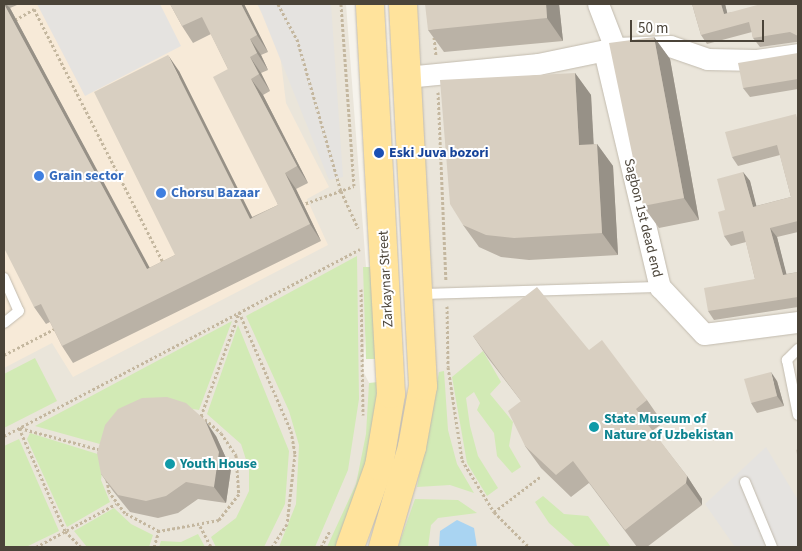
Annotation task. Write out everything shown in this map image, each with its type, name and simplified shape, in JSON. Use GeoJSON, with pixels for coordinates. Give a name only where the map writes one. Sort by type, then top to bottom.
{"type":"FeatureCollection","features":[{"type":"Feature","properties":{"kind":"main road","name":"Zarkaynar Street"},"geometry":{"type":"LineString","coordinates":[[350,547],[377,473],[391,394],[370,4]]}},
{"type":"Feature","properties":{"kind":"main road"},"geometry":{"type":"LineString","coordinates":[[383,547],[420,406],[419,294],[402,4]]}},
{"type":"Feature","properties":{"kind":"street","name":"Sagbon 1st dead end"},"geometry":{"type":"LineString","coordinates":[[598,4],[660,287],[704,334],[798,322]]}},
{"type":"Feature","properties":{"kind":"street"},"geometry":{"type":"LineString","coordinates":[[406,77],[438,75],[609,50],[670,46],[708,59],[758,60],[798,54]]}},
{"type":"Feature","properties":{"kind":"lane"},"geometry":{"type":"LineString","coordinates":[[4,278],[19,311],[4,323]]}},
{"type":"Feature","properties":{"kind":"lane"},"geometry":{"type":"LineString","coordinates":[[419,294],[660,287]]}},
{"type":"Feature","properties":{"kind":"lane"},"geometry":{"type":"LineString","coordinates":[[798,349],[787,360],[798,415]]}},
{"type":"Feature","properties":{"kind":"lane"},"geometry":{"type":"LineString","coordinates":[[744,482],[772,547]]}},
{"type":"Feature","properties":{"kind":"path"},"geometry":{"type":"LineString","coordinates":[[278,4],[297,39],[341,191],[357,218],[358,234]]}},
{"type":"Feature","properties":{"kind":"path"},"geometry":{"type":"LineString","coordinates":[[293,209],[354,186],[340,4]]}},
{"type":"Feature","properties":{"kind":"path"},"geometry":{"type":"LineString","coordinates":[[15,20],[34,9],[166,269],[174,265]]}},
{"type":"Feature","properties":{"kind":"path"},"geometry":{"type":"LineString","coordinates":[[434,30],[438,75],[446,293],[456,438],[473,484],[494,512],[529,547]]}},
{"type":"Feature","properties":{"kind":"path"},"geometry":{"type":"LineString","coordinates":[[359,241],[360,258]]}},
{"type":"Feature","properties":{"kind":"path"},"geometry":{"type":"LineString","coordinates":[[4,436],[360,249]]}},
{"type":"Feature","properties":{"kind":"path"},"geometry":{"type":"LineString","coordinates":[[360,277],[363,420]]}},
{"type":"Feature","properties":{"kind":"path"},"geometry":{"type":"LineString","coordinates":[[201,416],[239,312]]}},
{"type":"Feature","properties":{"kind":"path"},"geometry":{"type":"LineString","coordinates":[[239,312],[291,431],[295,454],[287,524],[272,547]]}},
{"type":"Feature","properties":{"kind":"path"},"geometry":{"type":"LineString","coordinates":[[4,355],[64,324]]}},
{"type":"Feature","properties":{"kind":"path"},"geometry":{"type":"LineString","coordinates":[[174,409],[201,416],[229,444],[240,480],[238,494],[227,515],[200,526],[159,531],[136,521],[116,504],[105,480],[108,452],[122,427],[148,412],[174,409]]}},
{"type":"Feature","properties":{"kind":"path"},"geometry":{"type":"LineString","coordinates":[[19,428],[108,452]]}},
{"type":"Feature","properties":{"kind":"path"},"geometry":{"type":"LineString","coordinates":[[19,428],[66,531],[81,547]]}},
{"type":"Feature","properties":{"kind":"path"},"geometry":{"type":"LineString","coordinates":[[494,512],[540,477]]}},
{"type":"Feature","properties":{"kind":"path"},"geometry":{"type":"LineString","coordinates":[[36,547],[116,504]]}},
{"type":"Feature","properties":{"kind":"path"},"geometry":{"type":"LineString","coordinates":[[321,547],[335,523]]}},
{"type":"Feature","properties":{"kind":"path"},"geometry":{"type":"LineString","coordinates":[[200,526],[211,547]]}},
{"type":"Feature","properties":{"kind":"path"},"geometry":{"type":"LineString","coordinates":[[154,547],[159,531]]}},
{"type":"Feature","properties":{"kind":"shaded area"},"geometry":{"type":"Polygon","coordinates":[[[4,4],[346,4],[368,293],[363,371],[389,422],[435,368],[417,4],[798,4],[798,547],[395,547],[389,425],[350,547],[4,547],[4,4]]]}},
{"type":"Feature","properties":{"kind":"shaded area","name":"Chorsu Bazaar"},"geometry":{"type":"Polygon","coordinates":[[[4,4],[257,4],[279,45],[286,103],[329,187],[307,199],[328,245],[73,377],[52,343],[4,368],[4,4]]]}},
{"type":"Feature","properties":{"kind":"shaded area"},"geometry":{"type":"Polygon","coordinates":[[[37,4],[160,4],[181,46],[85,96],[37,4]]]}},
{"type":"Feature","properties":{"kind":"shaded area"},"geometry":{"type":"Polygon","coordinates":[[[258,4],[331,4],[343,177],[329,180],[258,4]]]}},
{"type":"Feature","properties":{"kind":"shaded area"},"geometry":{"type":"Polygon","coordinates":[[[766,447],[798,500],[798,547],[735,547],[705,504],[766,447]]]}},
{"type":"Feature","properties":{"kind":"green space"},"geometry":{"type":"Polygon","coordinates":[[[357,256],[359,399],[348,470],[315,547],[279,547],[296,504],[299,445],[289,411],[246,316],[357,256]]]}},
{"type":"Feature","properties":{"kind":"green space"},"geometry":{"type":"Polygon","coordinates":[[[363,267],[373,267],[376,359],[366,359],[363,267]]]}},
{"type":"Feature","properties":{"kind":"green space"},"geometry":{"type":"Polygon","coordinates":[[[232,321],[199,410],[187,408],[107,446],[35,426],[232,321]]]}},
{"type":"Feature","properties":{"kind":"green space"},"geometry":{"type":"Polygon","coordinates":[[[238,325],[289,451],[285,504],[264,547],[216,547],[211,537],[236,518],[249,491],[249,469],[241,444],[207,414],[238,325]]]}},
{"type":"Feature","properties":{"kind":"green space"},"geometry":{"type":"Polygon","coordinates":[[[483,351],[501,382],[490,394],[513,422],[509,446],[521,467],[512,473],[497,456],[494,433],[477,410],[480,403],[474,392],[466,398],[470,426],[478,456],[498,488],[487,496],[467,463],[452,377],[483,351]]]}},
{"type":"Feature","properties":{"kind":"green space"},"geometry":{"type":"Polygon","coordinates":[[[35,358],[57,401],[4,428],[4,374],[35,358]]]}},
{"type":"Feature","properties":{"kind":"green space"},"geometry":{"type":"Polygon","coordinates":[[[444,371],[448,430],[457,464],[474,493],[450,485],[417,487],[439,372],[444,371]]]}},
{"type":"Feature","properties":{"kind":"green space"},"geometry":{"type":"Polygon","coordinates":[[[378,382],[373,448],[339,547],[327,547],[356,484],[366,434],[369,383],[378,382]]]}},
{"type":"Feature","properties":{"kind":"green space"},"geometry":{"type":"Polygon","coordinates":[[[30,433],[104,456],[101,480],[110,502],[67,527],[27,439],[30,433]]]}},
{"type":"Feature","properties":{"kind":"green space"},"geometry":{"type":"Polygon","coordinates":[[[19,439],[59,531],[26,547],[4,547],[4,446],[19,439]]]}},
{"type":"Feature","properties":{"kind":"green space"},"geometry":{"type":"Polygon","coordinates":[[[543,496],[564,514],[588,516],[611,547],[576,547],[549,523],[535,502],[543,496]]]}},
{"type":"Feature","properties":{"kind":"green space"},"geometry":{"type":"Polygon","coordinates":[[[415,499],[458,500],[477,513],[438,518],[431,525],[428,547],[398,547],[415,499]]]}},
{"type":"Feature","properties":{"kind":"green space"},"geometry":{"type":"Polygon","coordinates":[[[114,508],[131,524],[153,535],[149,547],[87,547],[74,531],[114,508]]]}},
{"type":"Feature","properties":{"kind":"green space"},"geometry":{"type":"Polygon","coordinates":[[[198,534],[205,547],[159,547],[161,541],[181,542],[198,534]]]}},
{"type":"Feature","properties":{"kind":"water"},"geometry":{"type":"Polygon","coordinates":[[[457,520],[474,528],[477,547],[439,547],[440,531],[457,520]]]}},
{"type":"Feature","properties":{"kind":"building"},"geometry":{"type":"Polygon","coordinates":[[[4,4],[147,269],[175,255],[94,92],[168,55],[250,219],[278,205],[213,77],[228,69],[202,17],[182,26],[170,4],[241,4],[257,35],[250,39],[257,53],[250,57],[259,74],[251,79],[297,166],[285,173],[310,224],[62,346],[41,304],[34,307],[4,248],[4,4]]]}},
{"type":"Feature","properties":{"kind":"building"},"geometry":{"type":"Polygon","coordinates":[[[425,4],[546,4],[547,18],[428,30],[425,4]]]}},
{"type":"Feature","properties":{"kind":"building"},"geometry":{"type":"Polygon","coordinates":[[[692,4],[721,4],[724,14],[761,4],[798,4],[798,36],[790,32],[753,38],[749,22],[701,35],[692,4]]]}},
{"type":"Feature","properties":{"kind":"building"},"geometry":{"type":"Polygon","coordinates":[[[654,37],[684,198],[643,206],[609,43],[654,37]]]}},
{"type":"Feature","properties":{"kind":"building"},"geometry":{"type":"Polygon","coordinates":[[[798,53],[798,79],[743,88],[738,63],[798,53]]]}},
{"type":"Feature","properties":{"kind":"building"},"geometry":{"type":"Polygon","coordinates":[[[575,73],[579,145],[597,144],[602,233],[514,238],[486,235],[463,225],[450,204],[440,80],[575,73]]]}},
{"type":"Feature","properties":{"kind":"building"},"geometry":{"type":"Polygon","coordinates":[[[796,114],[798,122],[798,221],[770,228],[783,275],[798,272],[798,297],[708,311],[704,288],[755,279],[743,231],[724,236],[718,212],[725,210],[717,179],[743,172],[753,207],[791,197],[777,145],[732,157],[725,132],[796,114]]]}},
{"type":"Feature","properties":{"kind":"building","name":"State Museum of Nature of Uzbekistan"},"geometry":{"type":"Polygon","coordinates":[[[537,287],[589,350],[602,340],[647,400],[636,409],[687,476],[686,483],[625,530],[573,461],[556,475],[525,446],[508,411],[521,401],[473,336],[537,287]]]}},
{"type":"Feature","properties":{"kind":"building"},"geometry":{"type":"Polygon","coordinates":[[[771,372],[777,396],[751,403],[744,379],[771,372]]]}},
{"type":"Feature","properties":{"kind":"building","name":"Youth House"},"geometry":{"type":"Polygon","coordinates":[[[167,397],[186,403],[205,420],[219,452],[214,487],[186,482],[166,496],[146,501],[118,495],[101,474],[97,453],[105,425],[118,409],[142,398],[167,397]]]}},
{"type":"Feature","properties":{"kind":"place","name":"Eski Juva bozori"},"geometry":{"type":"Point","coordinates":[379,153]}},
{"type":"Feature","properties":{"kind":"place","name":"Grain sector"},"geometry":{"type":"Point","coordinates":[39,176]}},
{"type":"Feature","properties":{"kind":"place","name":"Chorsu Bazaar"},"geometry":{"type":"Point","coordinates":[161,193]}},
{"type":"Feature","properties":{"kind":"place","name":"State Museum of Nature of Uzbekistan"},"geometry":{"type":"Point","coordinates":[594,427]}},
{"type":"Feature","properties":{"kind":"place","name":"Youth House"},"geometry":{"type":"Point","coordinates":[170,464]}}]}
